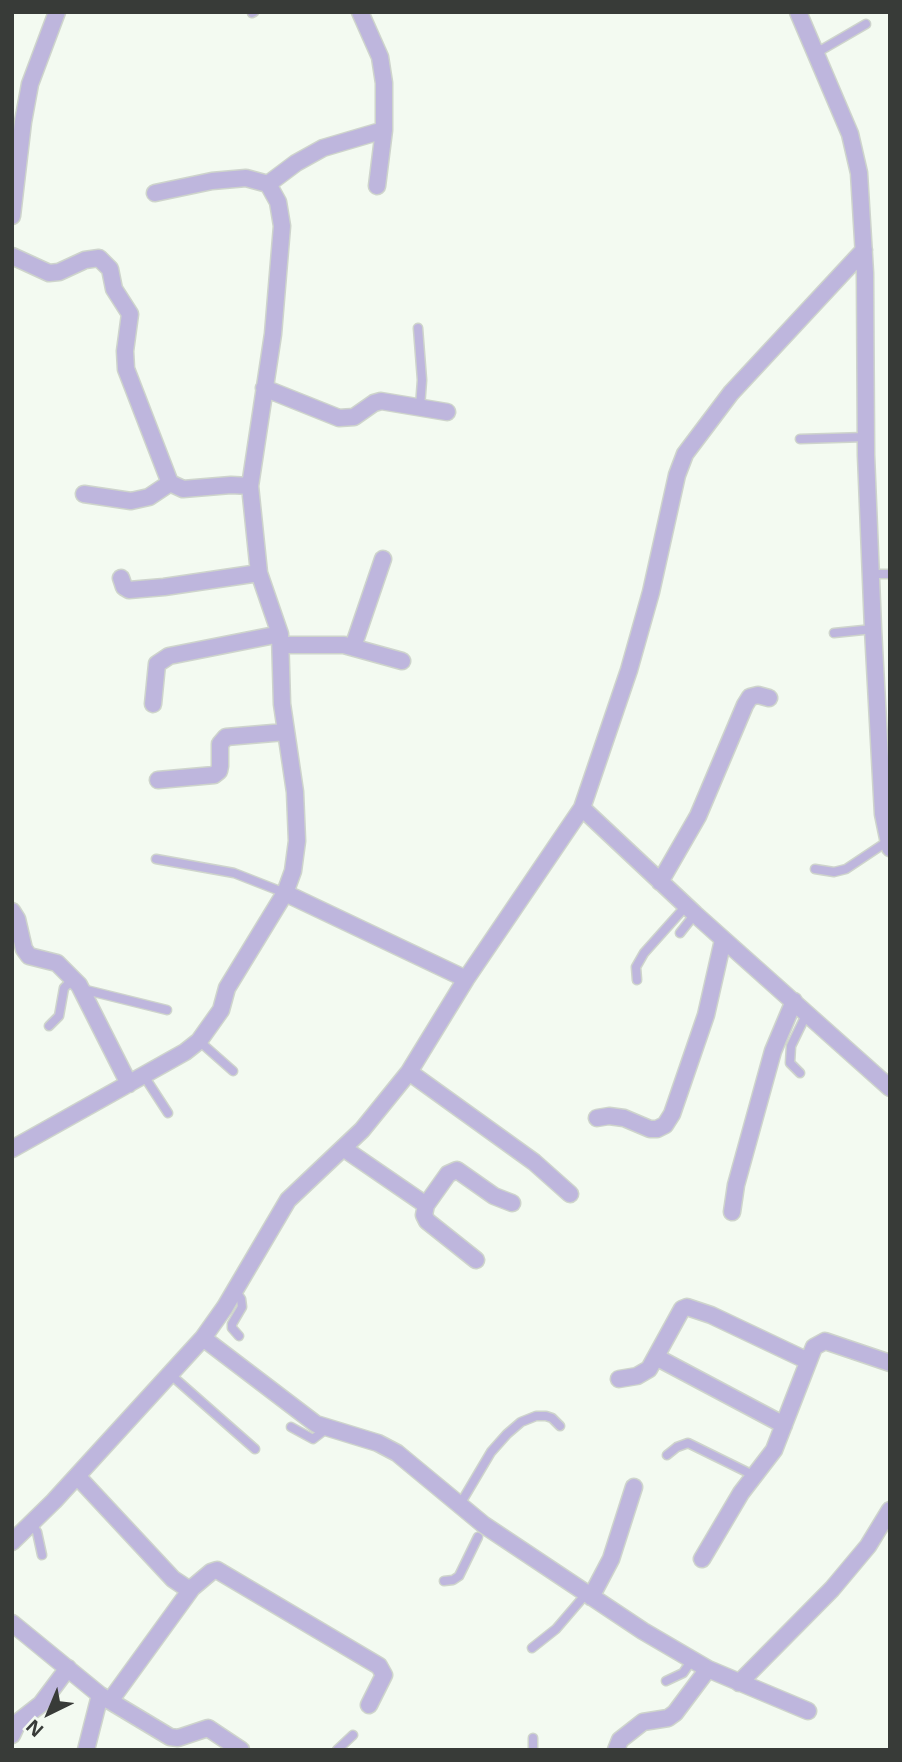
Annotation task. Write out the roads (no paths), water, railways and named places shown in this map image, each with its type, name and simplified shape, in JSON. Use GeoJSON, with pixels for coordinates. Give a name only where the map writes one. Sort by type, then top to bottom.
{"type":"FeatureCollection","features":[{"type":"Feature","properties":{"kind":"street"},"geometry":{"type":"LineString","coordinates":[[12,216],[18,121],[57,12]]}},
{"type":"Feature","properties":{"kind":"street"},"geometry":{"type":"LineString","coordinates":[[359,12],[380,57],[384,83],[384,130],[377,186]]}},
{"type":"Feature","properties":{"kind":"street"},"geometry":{"type":"LineString","coordinates":[[798,12],[850,134],[859,173],[864,250],[866,437],[873,629],[882,793],[889,844]]}},
{"type":"Feature","properties":{"kind":"street"},"geometry":{"type":"LineString","coordinates":[[268,184],[296,163],[323,148],[384,130]]}},
{"type":"Feature","properties":{"kind":"street"},"geometry":{"type":"LineString","coordinates":[[12,1149],[144,1076],[199,1041],[221,1010],[227,988],[285,893],[293,872],[297,841],[295,792],[285,732],[280,639],[259,573],[250,486],[273,334],[282,226],[278,202],[268,184],[246,178],[212,181],[155,193]]}},
{"type":"Feature","properties":{"kind":"street"},"geometry":{"type":"LineString","coordinates":[[12,1542],[203,1338],[289,1200],[362,1130],[409,1072],[466,979],[582,808],[629,670],[651,592],[677,475],[685,454],[731,393],[864,250]]}},
{"type":"Feature","properties":{"kind":"street"},"geometry":{"type":"LineString","coordinates":[[12,256],[49,273],[59,272],[85,260],[99,258],[110,268],[114,289],[130,314],[125,351],[126,369],[170,483],[183,489],[250,486]]}},
{"type":"Feature","properties":{"kind":"street"},"geometry":{"type":"LineString","coordinates":[[264,388],[339,418],[354,417],[381,401],[447,412]]}},
{"type":"Feature","properties":{"kind":"street"},"geometry":{"type":"LineString","coordinates":[[84,494],[131,501],[149,497],[170,483]]}},
{"type":"Feature","properties":{"kind":"street"},"geometry":{"type":"LineString","coordinates":[[353,647],[383,559]]}},
{"type":"Feature","properties":{"kind":"street"},"geometry":{"type":"LineString","coordinates":[[121,578],[124,587],[129,590],[259,573]]}},
{"type":"Feature","properties":{"kind":"street"},"geometry":{"type":"LineString","coordinates":[[153,704],[157,664],[169,656],[280,639],[353,647],[402,661]]}},
{"type":"Feature","properties":{"kind":"street"},"geometry":{"type":"LineString","coordinates":[[660,882],[698,816],[745,705],[750,697],[758,695],[769,698]]}},
{"type":"Feature","properties":{"kind":"street"},"geometry":{"type":"LineString","coordinates":[[158,780],[215,775],[220,766],[220,744],[226,737],[285,732]]}},
{"type":"Feature","properties":{"kind":"street"},"geometry":{"type":"LineString","coordinates":[[582,808],[723,940],[890,1088]]}},
{"type":"Feature","properties":{"kind":"street"},"geometry":{"type":"LineString","coordinates":[[285,893],[466,979]]}},
{"type":"Feature","properties":{"kind":"street"},"geometry":{"type":"LineString","coordinates":[[12,911],[17,919],[24,949],[29,956],[57,963],[78,984],[129,1084]]}},
{"type":"Feature","properties":{"kind":"street"},"geometry":{"type":"LineString","coordinates":[[597,1118],[624,1118],[650,1129],[665,1125],[672,1114],[706,1015],[723,940]]}},
{"type":"Feature","properties":{"kind":"street"},"geometry":{"type":"LineString","coordinates":[[732,1212],[736,1185],[773,1051],[794,1002]]}},
{"type":"Feature","properties":{"kind":"street"},"geometry":{"type":"LineString","coordinates":[[409,1072],[534,1162],[569,1195]]}},
{"type":"Feature","properties":{"kind":"street"},"geometry":{"type":"LineString","coordinates":[[343,1148],[426,1205]]}},
{"type":"Feature","properties":{"kind":"street"},"geometry":{"type":"LineString","coordinates":[[476,1259],[427,1221],[424,1215],[426,1205],[448,1174],[457,1170],[494,1196],[512,1203]]}},
{"type":"Feature","properties":{"kind":"street"},"geometry":{"type":"LineString","coordinates":[[619,1379],[637,1376],[649,1369],[682,1309],[687,1307],[808,1361]]}},
{"type":"Feature","properties":{"kind":"street"},"geometry":{"type":"LineString","coordinates":[[203,1338],[316,1424],[378,1443],[397,1453],[459,1506],[481,1531],[708,1670],[808,1711]]}},
{"type":"Feature","properties":{"kind":"street"},"geometry":{"type":"LineString","coordinates":[[702,1559],[741,1493],[774,1450],[814,1346],[825,1341],[890,1363]]}},
{"type":"Feature","properties":{"kind":"street"},"geometry":{"type":"LineString","coordinates":[[656,1357],[784,1425]]}},
{"type":"Feature","properties":{"kind":"street"},"geometry":{"type":"LineString","coordinates":[[76,1476],[173,1579],[192,1588]]}},
{"type":"Feature","properties":{"kind":"street"},"geometry":{"type":"LineString","coordinates":[[588,1596],[611,1559],[634,1487]]}},
{"type":"Feature","properties":{"kind":"street"},"geometry":{"type":"LineString","coordinates":[[739,1683],[832,1589],[868,1546],[890,1510]]}},
{"type":"Feature","properties":{"kind":"street"},"geometry":{"type":"LineString","coordinates":[[93,1746],[105,1698],[192,1588],[217,1570],[379,1666],[384,1675],[369,1705]]}},
{"type":"Feature","properties":{"kind":"street"},"geometry":{"type":"LineString","coordinates":[[12,1623],[105,1698],[170,1737],[178,1738],[208,1728],[241,1750]]}},
{"type":"Feature","properties":{"kind":"street"},"geometry":{"type":"LineString","coordinates":[[12,1735],[18,1722],[41,1704],[68,1668]]}},
{"type":"Feature","properties":{"kind":"street"},"geometry":{"type":"LineString","coordinates":[[616,1750],[620,1740],[643,1722],[668,1718],[675,1713],[708,1670]]}},
{"type":"Feature","properties":{"kind":"lane"},"geometry":{"type":"LineString","coordinates":[[816,53],[866,24]]}},
{"type":"Feature","properties":{"kind":"lane"},"geometry":{"type":"LineString","coordinates":[[418,328],[422,380],[420,407]]}},
{"type":"Feature","properties":{"kind":"lane"},"geometry":{"type":"LineString","coordinates":[[800,439],[866,437]]}},
{"type":"Feature","properties":{"kind":"lane"},"geometry":{"type":"LineString","coordinates":[[871,574],[890,574]]}},
{"type":"Feature","properties":{"kind":"lane"},"geometry":{"type":"LineString","coordinates":[[834,633],[873,629]]}},
{"type":"Feature","properties":{"kind":"lane"},"geometry":{"type":"LineString","coordinates":[[815,869],[834,872],[846,869],[889,844]]}},
{"type":"Feature","properties":{"kind":"lane"},"geometry":{"type":"LineString","coordinates":[[156,859],[234,873],[285,893]]}},
{"type":"Feature","properties":{"kind":"lane"},"geometry":{"type":"LineString","coordinates":[[680,933],[691,910]]}},
{"type":"Feature","properties":{"kind":"lane"},"geometry":{"type":"LineString","coordinates":[[637,981],[636,967],[644,954],[691,910]]}},
{"type":"Feature","properties":{"kind":"lane"},"geometry":{"type":"LineString","coordinates":[[49,1026],[59,1016],[64,988],[78,984],[167,1010]]}},
{"type":"Feature","properties":{"kind":"lane"},"geometry":{"type":"LineString","coordinates":[[800,1073],[790,1063],[791,1046],[807,1013]]}},
{"type":"Feature","properties":{"kind":"lane"},"geometry":{"type":"LineString","coordinates":[[199,1041],[233,1071]]}},
{"type":"Feature","properties":{"kind":"lane"},"geometry":{"type":"LineString","coordinates":[[144,1076],[168,1113]]}},
{"type":"Feature","properties":{"kind":"lane"},"geometry":{"type":"LineString","coordinates":[[234,1290],[241,1299],[242,1307],[232,1324],[239,1336]]}},
{"type":"Feature","properties":{"kind":"lane"},"geometry":{"type":"LineString","coordinates":[[171,1374],[255,1449]]}},
{"type":"Feature","properties":{"kind":"lane"},"geometry":{"type":"LineString","coordinates":[[459,1506],[491,1452],[521,1422],[536,1416],[546,1416],[560,1426]]}},
{"type":"Feature","properties":{"kind":"lane"},"geometry":{"type":"LineString","coordinates":[[291,1427],[313,1439],[326,1429]]}},
{"type":"Feature","properties":{"kind":"lane"},"geometry":{"type":"LineString","coordinates":[[667,1455],[688,1443],[755,1475]]}},
{"type":"Feature","properties":{"kind":"lane"},"geometry":{"type":"LineString","coordinates":[[31,1523],[37,1532],[42,1555]]}},
{"type":"Feature","properties":{"kind":"lane"},"geometry":{"type":"LineString","coordinates":[[444,1581],[459,1576],[481,1531]]}},
{"type":"Feature","properties":{"kind":"lane"},"geometry":{"type":"LineString","coordinates":[[532,1648],[556,1629],[588,1596]]}},
{"type":"Feature","properties":{"kind":"lane"},"geometry":{"type":"LineString","coordinates":[[666,1681],[682,1673],[692,1660]]}},
{"type":"Feature","properties":{"kind":"lane"},"geometry":{"type":"LineString","coordinates":[[337,1750],[354,1735]]}},
{"type":"Feature","properties":{"kind":"lane"},"geometry":{"type":"LineString","coordinates":[[533,1738],[533,1750]]}}]}
